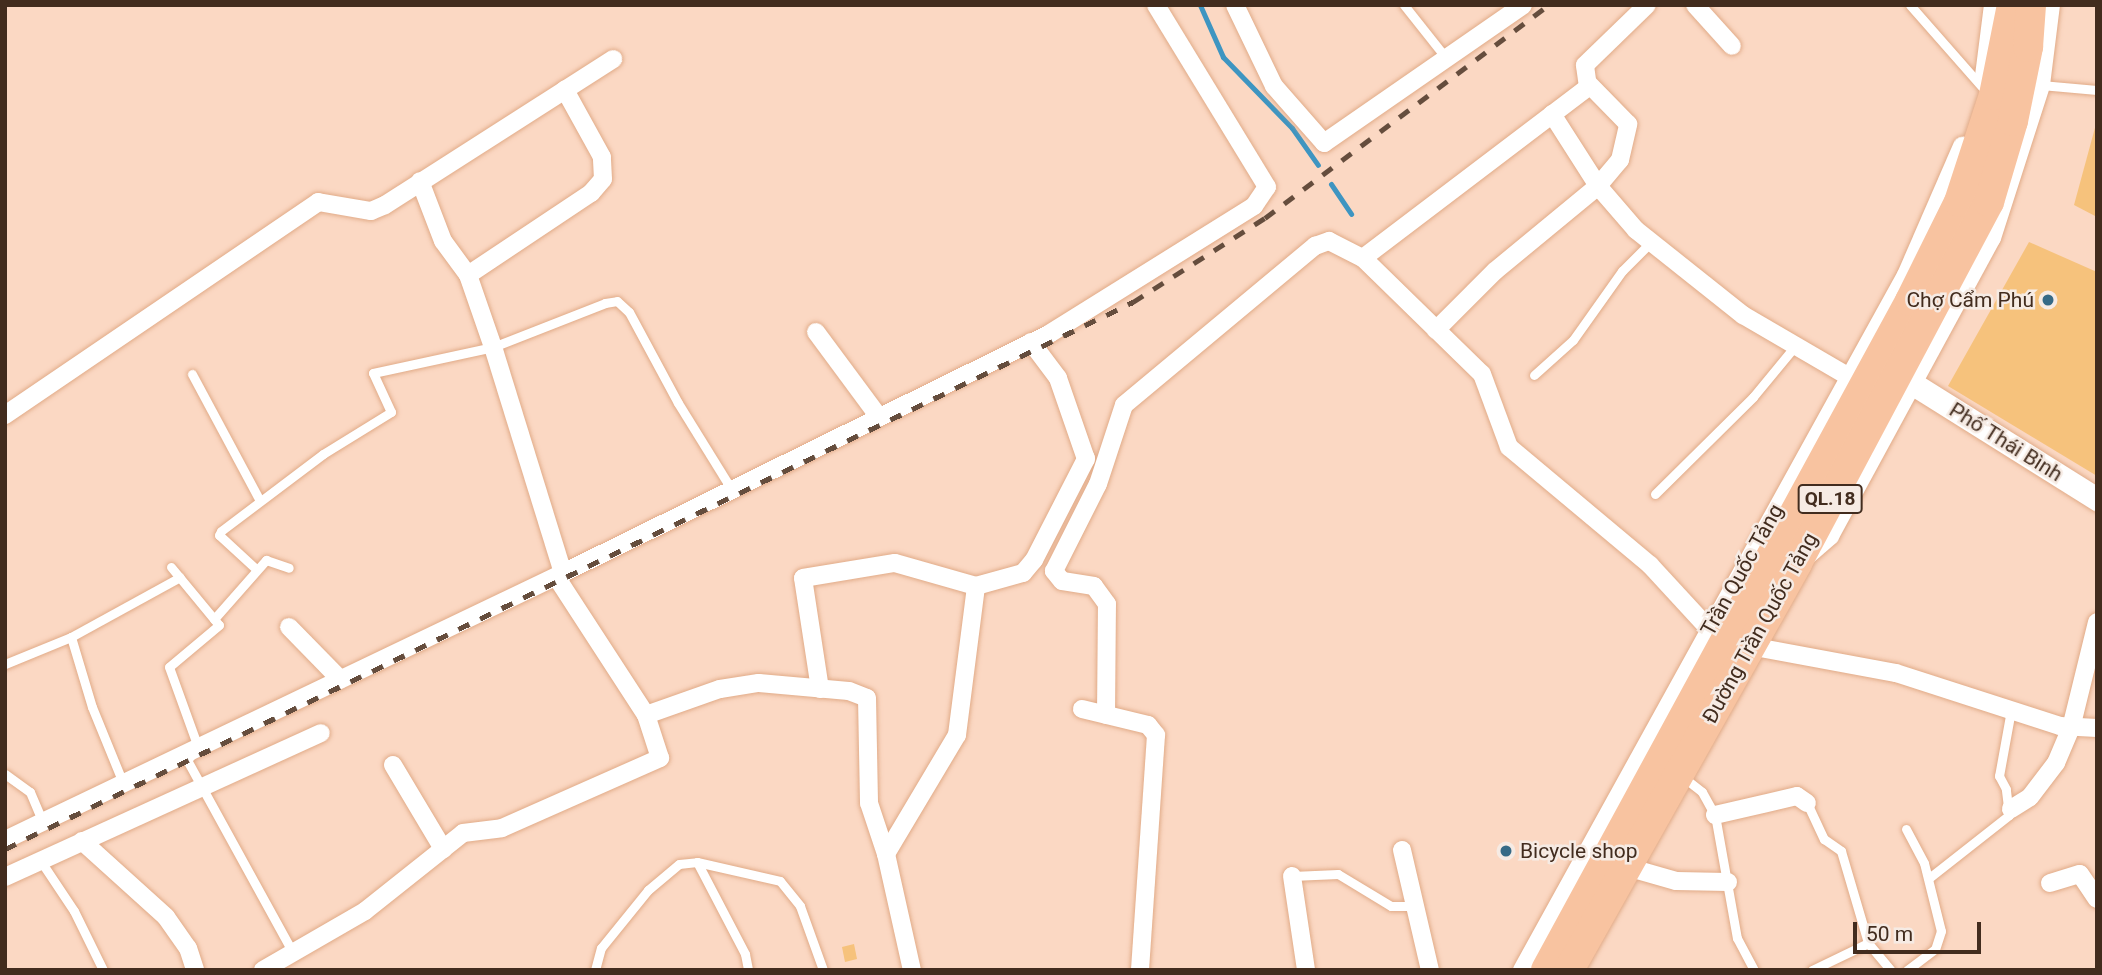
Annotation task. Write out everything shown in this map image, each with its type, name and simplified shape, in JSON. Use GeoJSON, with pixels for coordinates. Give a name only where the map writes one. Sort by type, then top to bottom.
{"type":"FeatureCollection","features":[{"type":"Feature","properties":{"kind":"highway","name":"Đường Trần Quốc Tảng"},"geometry":{"type":"LineString","coordinates":[[1546,970],[1910,301],[1959,202],[1994,95],[2011,5]]}},
{"type":"Feature","properties":{"kind":"highway","name":"Đường Trần Quốc Tảng"},"geometry":{"type":"LineString","coordinates":[[1569,970],[1797,563],[1989,202],[2013,121],[2028,47],[2031,5]]}},
{"type":"Feature","properties":{"kind":"street"},"geometry":{"type":"LineString","coordinates":[[5,840],[563,573],[1049,334],[1254,206],[1267,187],[1156,5]]}},
{"type":"Feature","properties":{"kind":"street"},"geometry":{"type":"LineString","coordinates":[[1236,5],[1274,86],[1321,142],[1523,5]]}},
{"type":"Feature","properties":{"kind":"street"},"geometry":{"type":"LineString","coordinates":[[1436,330],[1495,271],[1598,186],[1620,160],[1628,124],[1589,84],[1585,65],[1647,5]]}},
{"type":"Feature","properties":{"kind":"street"},"geometry":{"type":"LineString","coordinates":[[1695,5],[1732,46]]}},
{"type":"Feature","properties":{"kind":"street","name":"Trần Quốc Tảng"},"geometry":{"type":"LineString","coordinates":[[1522,970],[1849,377],[1929,225],[1983,88],[1993,5]]}},
{"type":"Feature","properties":{"kind":"street"},"geometry":{"type":"LineString","coordinates":[[1797,563],[1830,536],[1915,385],[1992,238],[2041,85],[2051,5]]}},
{"type":"Feature","properties":{"kind":"street"},"geometry":{"type":"LineString","coordinates":[[5,415],[318,202],[371,211],[613,60]]}},
{"type":"Feature","properties":{"kind":"street"},"geometry":{"type":"LineString","coordinates":[[1368,253],[1589,84]]}},
{"type":"Feature","properties":{"kind":"street"},"geometry":{"type":"LineString","coordinates":[[468,275],[591,192],[603,179],[601,157],[565,90]]}},
{"type":"Feature","properties":{"kind":"street"},"geometry":{"type":"LineString","coordinates":[[1552,114],[1598,186],[1651,242],[1743,315],[1849,377]]}},
{"type":"Feature","properties":{"kind":"street"},"geometry":{"type":"LineString","coordinates":[[263,970],[365,911],[470,830],[502,828],[655,763],[660,750],[646,715],[559,581],[563,573],[468,275],[443,241],[420,181]]}},
{"type":"Feature","properties":{"kind":"street"},"geometry":{"type":"LineString","coordinates":[[1106,715],[1107,604],[1094,586],[1062,582],[1054,571],[1098,484],[1124,405],[1315,246],[1339,244],[1368,253],[1436,330],[1487,381],[1509,447],[1650,565],[1709,629]]}},
{"type":"Feature","properties":{"kind":"street"},"geometry":{"type":"LineString","coordinates":[[816,332],[880,417]]}},
{"type":"Feature","properties":{"kind":"street"},"geometry":{"type":"LineString","coordinates":[[820,688],[803,578],[895,564],[976,586],[1023,573],[1034,560],[1086,459],[1058,378],[1031,342]]}},
{"type":"Feature","properties":{"kind":"street","name":"Phố Thái Bình"},"geometry":{"type":"LineString","coordinates":[[1915,385],[2097,499]]}},
{"type":"Feature","properties":{"kind":"street"},"geometry":{"type":"LineString","coordinates":[[886,854],[957,735],[976,586]]}},
{"type":"Feature","properties":{"kind":"street"},"geometry":{"type":"LineString","coordinates":[[2011,809],[2030,797],[2056,763],[2071,728],[2097,622]]}},
{"type":"Feature","properties":{"kind":"street"},"geometry":{"type":"LineString","coordinates":[[289,627],[340,679]]}},
{"type":"Feature","properties":{"kind":"street"},"geometry":{"type":"LineString","coordinates":[[1750,646],[1896,673],[2012,707],[2071,728],[2097,728]]}},
{"type":"Feature","properties":{"kind":"street"},"geometry":{"type":"LineString","coordinates":[[646,715],[720,689],[760,683],[849,691],[867,698],[866,780],[912,970]]}},
{"type":"Feature","properties":{"kind":"street"},"geometry":{"type":"LineString","coordinates":[[1082,709],[1148,725],[1156,735],[1140,970]]}},
{"type":"Feature","properties":{"kind":"street"},"geometry":{"type":"LineString","coordinates":[[5,877],[321,733]]}},
{"type":"Feature","properties":{"kind":"street"},"geometry":{"type":"LineString","coordinates":[[393,765],[443,849]]}},
{"type":"Feature","properties":{"kind":"street"},"geometry":{"type":"LineString","coordinates":[[1715,814],[1797,796],[1807,803]]}},
{"type":"Feature","properties":{"kind":"street"},"geometry":{"type":"LineString","coordinates":[[82,841],[172,923],[195,970]]}},
{"type":"Feature","properties":{"kind":"street"},"geometry":{"type":"LineString","coordinates":[[1402,850],[1430,970]]}},
{"type":"Feature","properties":{"kind":"street"},"geometry":{"type":"LineString","coordinates":[[1626,867],[1676,881],[1728,881]]}},
{"type":"Feature","properties":{"kind":"street"},"geometry":{"type":"LineString","coordinates":[[2050,883],[2080,874],[2097,899]]}},
{"type":"Feature","properties":{"kind":"street"},"geometry":{"type":"LineString","coordinates":[[1292,876],[1306,970]]}},
{"type":"Feature","properties":{"kind":"lane"},"geometry":{"type":"LineString","coordinates":[[1404,5],[1446,58]]}},
{"type":"Feature","properties":{"kind":"lane"},"geometry":{"type":"LineString","coordinates":[[1910,5],[1983,88]]}},
{"type":"Feature","properties":{"kind":"lane"},"geometry":{"type":"LineString","coordinates":[[2041,85],[2097,90]]}},
{"type":"Feature","properties":{"kind":"lane"},"geometry":{"type":"LineString","coordinates":[[1534,375],[1560,355],[1622,271],[1651,242]]}},
{"type":"Feature","properties":{"kind":"lane"},"geometry":{"type":"LineString","coordinates":[[256,569],[219,535],[259,499],[391,412],[373,373],[493,347],[605,303],[624,305],[732,490]]}},
{"type":"Feature","properties":{"kind":"lane"},"geometry":{"type":"LineString","coordinates":[[1655,494],[1752,397],[1796,346]]}},
{"type":"Feature","properties":{"kind":"lane"},"geometry":{"type":"LineString","coordinates":[[192,374],[259,499]]}},
{"type":"Feature","properties":{"kind":"lane"},"geometry":{"type":"LineString","coordinates":[[214,619],[256,569],[272,560],[289,568]]}},
{"type":"Feature","properties":{"kind":"lane"},"geometry":{"type":"LineString","coordinates":[[172,567],[214,619],[216,631],[169,667],[198,747],[187,760],[205,786],[221,825],[293,953]]}},
{"type":"Feature","properties":{"kind":"lane"},"geometry":{"type":"LineString","coordinates":[[5,664],[71,637],[180,578]]}},
{"type":"Feature","properties":{"kind":"lane"},"geometry":{"type":"LineString","coordinates":[[71,637],[92,707],[123,783]]}},
{"type":"Feature","properties":{"kind":"lane"},"geometry":{"type":"LineString","coordinates":[[1929,878],[2004,821],[2011,809],[1998,776],[2012,707]]}},
{"type":"Feature","properties":{"kind":"lane"},"geometry":{"type":"LineString","coordinates":[[1679,773],[1702,792],[1715,814],[1737,938],[1754,970]]}},
{"type":"Feature","properties":{"kind":"lane"},"geometry":{"type":"LineString","coordinates":[[5,774],[30,792],[43,822]]}},
{"type":"Feature","properties":{"kind":"lane"},"geometry":{"type":"LineString","coordinates":[[1807,803],[1824,839],[1841,851],[1868,943],[1891,970]]}},
{"type":"Feature","properties":{"kind":"lane"},"geometry":{"type":"LineString","coordinates":[[1906,829],[1929,878],[1940,942],[1907,970]]}},
{"type":"Feature","properties":{"kind":"lane"},"geometry":{"type":"LineString","coordinates":[[40,860],[74,911],[103,970]]}},
{"type":"Feature","properties":{"kind":"lane"},"geometry":{"type":"LineString","coordinates":[[697,862],[745,954],[748,970]]}},
{"type":"Feature","properties":{"kind":"lane"},"geometry":{"type":"LineString","coordinates":[[595,970],[601,948],[648,890],[679,864],[697,862],[780,881],[800,906],[823,970]]}},
{"type":"Feature","properties":{"kind":"lane"},"geometry":{"type":"LineString","coordinates":[[1292,876],[1338,874],[1391,906],[1416,906]]}},
{"type":"Feature","properties":{"kind":"lane"},"geometry":{"type":"LineString","coordinates":[[1812,970],[1868,943]]}},
{"type":"Feature","properties":{"kind":"building"},"geometry":{"type":"Polygon","coordinates":[[[2097,124],[2097,217],[2074,205],[2097,124]]]}},
{"type":"Feature","properties":{"kind":"building","name":"Chợ Cẩm Phú"},"geometry":{"type":"Polygon","coordinates":[[[2029,242],[2097,272],[2097,476],[1948,386],[2029,242]]]}},
{"type":"Feature","properties":{"kind":"building"},"geometry":{"type":"Polygon","coordinates":[[[854,944],[857,959],[845,962],[842,947],[854,944]]]}},
{"type":"Feature","properties":{"kind":"waterway"},"geometry":{"type":"LineString","coordinates":[[1200,5],[1223,57],[1292,128],[1318,165]]}},
{"type":"Feature","properties":{"kind":"waterway"},"geometry":{"type":"LineString","coordinates":[[1331,184],[1351,214]]}},
{"type":"Feature","properties":{"kind":"railway"},"geometry":{"type":"LineString","coordinates":[[5,849],[1133,302],[1265,218],[1549,5]]}},
{"type":"Feature","properties":{"kind":"place","name":"Chợ Cẩm Phú"},"geometry":{"type":"Point","coordinates":[2048,300]}},
{"type":"Feature","properties":{"kind":"place","name":"Bicycle shop"},"geometry":{"type":"Point","coordinates":[1506,851]}}]}
